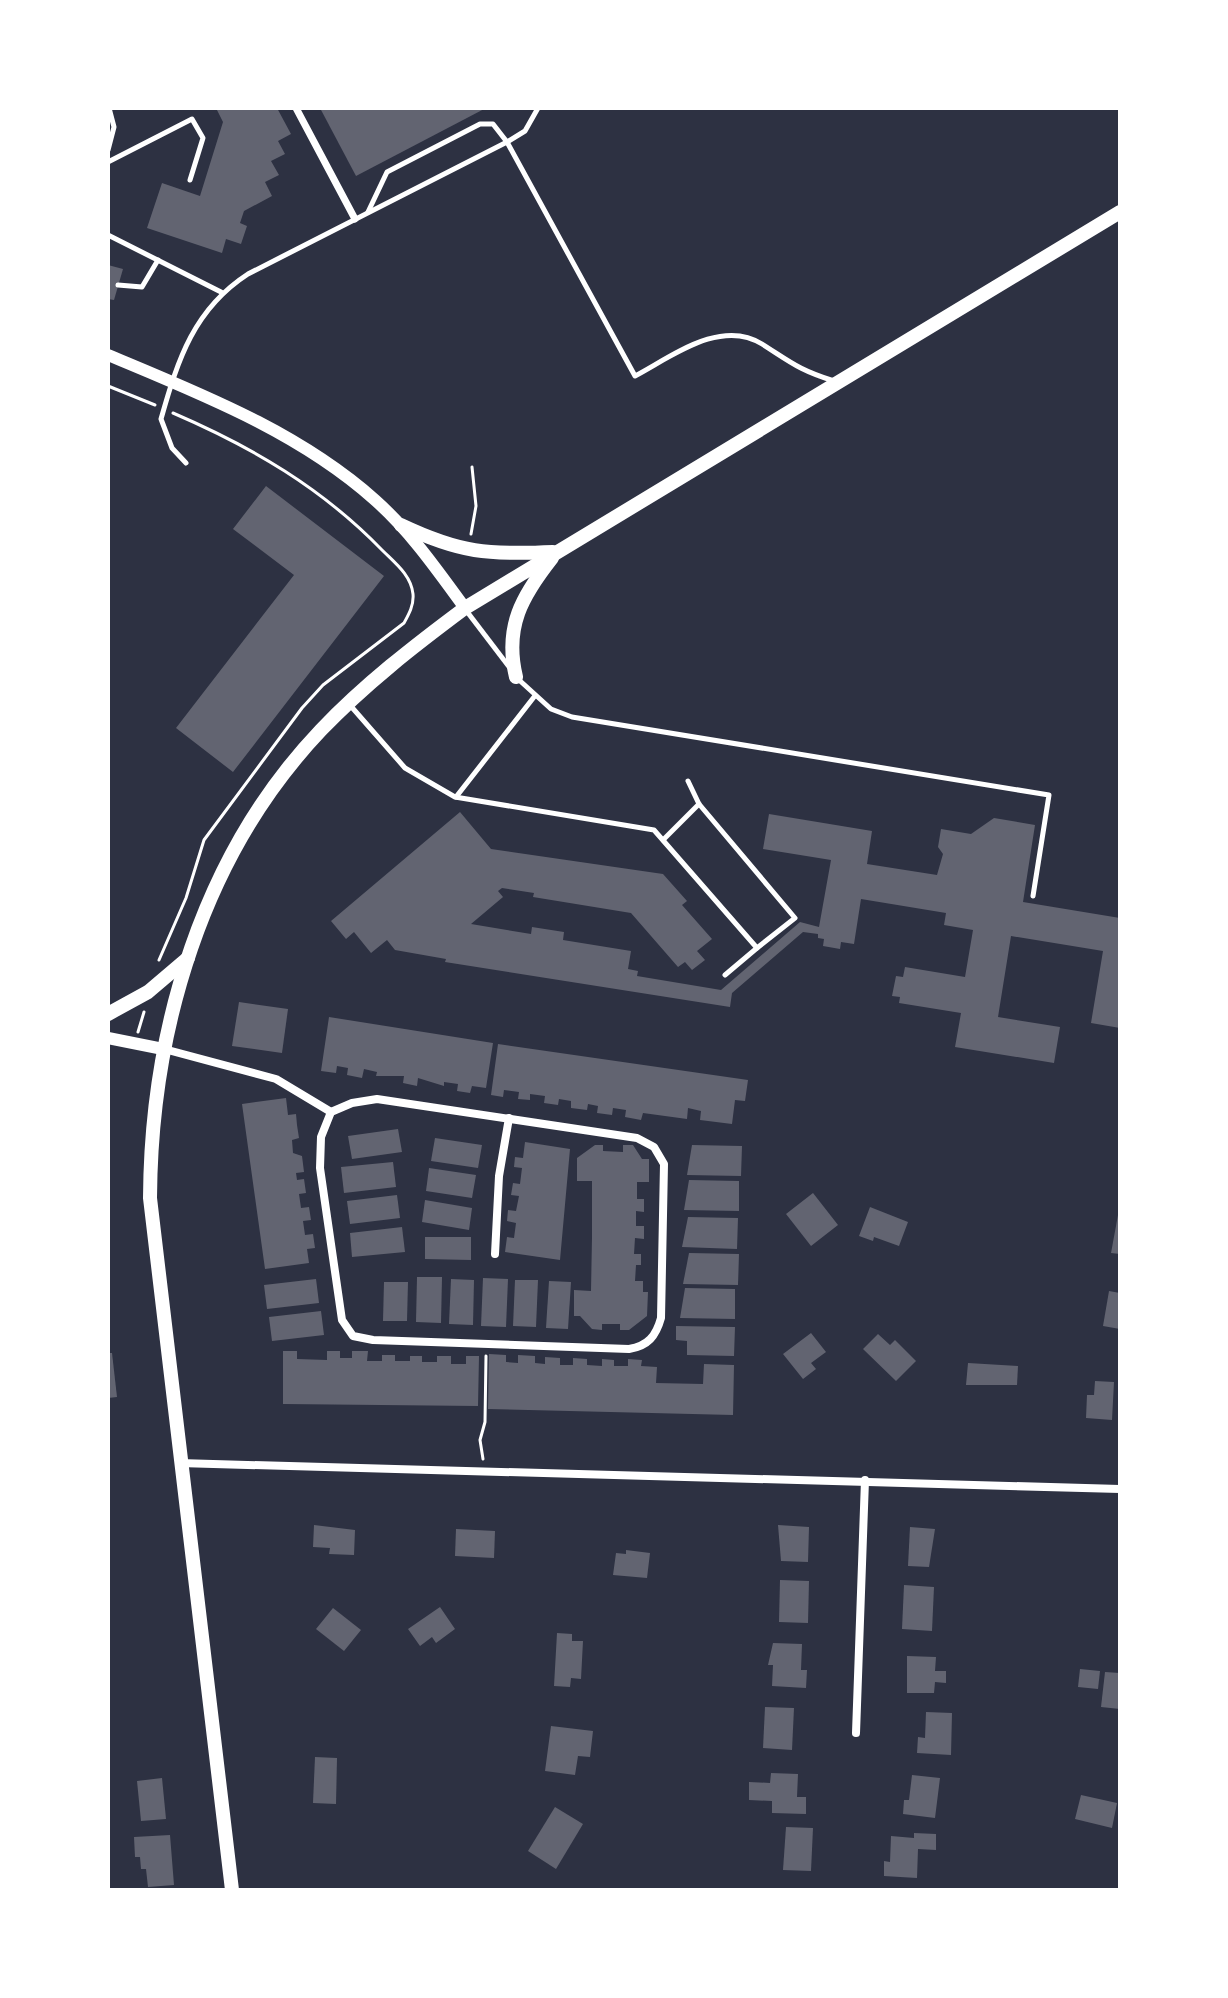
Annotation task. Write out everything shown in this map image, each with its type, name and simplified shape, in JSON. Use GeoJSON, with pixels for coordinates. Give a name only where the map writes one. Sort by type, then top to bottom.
{"type":"FeatureCollection","features":[{"type":"Feature","properties":{"kind":"main road"},"geometry":{"type":"LineString","coordinates":[[232,1890],[178,1463],[150,1209],[152,1118],[163,1049],[188,958],[220,879],[257,814],[318,732],[384,669],[465,608],[835,381],[1120,212]]}},
{"type":"Feature","properties":{"kind":"main road"},"geometry":{"type":"LineString","coordinates":[[401,525],[452,548],[483,554],[557,552]]}},
{"type":"Feature","properties":{"kind":"main road"},"geometry":{"type":"LineString","coordinates":[[516,677],[511,646],[517,610],[526,592],[557,552]]}},
{"type":"Feature","properties":{"kind":"main road"},"geometry":{"type":"LineString","coordinates":[[108,1014],[148,992],[188,958]]}},
{"type":"Feature","properties":{"kind":"street"},"geometry":{"type":"LineString","coordinates":[[296,108],[355,219]]}},
{"type":"Feature","properties":{"kind":"street"},"geometry":{"type":"LineString","coordinates":[[108,355],[249,417],[299,445],[374,500],[401,525],[425,552],[465,608]]}},
{"type":"Feature","properties":{"kind":"street"},"geometry":{"type":"LineString","coordinates":[[108,1038],[276,1079],[331,1112]]}},
{"type":"Feature","properties":{"kind":"street"},"geometry":{"type":"LineString","coordinates":[[377,1099],[509,1118],[637,1138],[659,1155],[665,1174],[661,1318],[654,1336],[640,1347],[629,1349],[373,1340],[353,1336],[345,1328],[320,1168],[321,1137],[331,1112],[352,1103],[377,1099]]}},
{"type":"Feature","properties":{"kind":"street"},"geometry":{"type":"LineString","coordinates":[[495,1254],[499,1176],[509,1118]]}},
{"type":"Feature","properties":{"kind":"street"},"geometry":{"type":"LineString","coordinates":[[178,1463],[1120,1489]]}},
{"type":"Feature","properties":{"kind":"street"},"geometry":{"type":"LineString","coordinates":[[856,1733],[865,1480]]}},
{"type":"Feature","properties":{"kind":"lane"},"geometry":{"type":"LineString","coordinates":[[108,150],[114,127],[109,108]]}},
{"type":"Feature","properties":{"kind":"lane"},"geometry":{"type":"LineString","coordinates":[[186,463],[172,448],[161,419],[171,382],[201,317],[221,292],[368,212],[507,142],[525,131],[538,108]]}},
{"type":"Feature","properties":{"kind":"lane"},"geometry":{"type":"LineString","coordinates":[[108,162],[192,119],[203,138],[190,180]]}},
{"type":"Feature","properties":{"kind":"lane"},"geometry":{"type":"LineString","coordinates":[[368,212],[387,172],[480,124],[493,124],[507,142],[635,376],[701,341],[735,336],[761,343],[794,367],[835,381]]}},
{"type":"Feature","properties":{"kind":"lane"},"geometry":{"type":"LineString","coordinates":[[108,235],[221,292]]}},
{"type":"Feature","properties":{"kind":"lane"},"geometry":{"type":"LineString","coordinates":[[118,285],[142,287],[158,260]]}},
{"type":"Feature","properties":{"kind":"lane"},"geometry":{"type":"LineString","coordinates":[[465,608],[534,697],[572,717],[1049,795],[1033,896]]}},
{"type":"Feature","properties":{"kind":"lane"},"geometry":{"type":"LineString","coordinates":[[455,797],[534,697]]}},
{"type":"Feature","properties":{"kind":"lane"},"geometry":{"type":"LineString","coordinates":[[348,703],[405,768],[455,797],[654,830],[757,948]]}},
{"type":"Feature","properties":{"kind":"lane"},"geometry":{"type":"LineString","coordinates":[[688,781],[699,804],[795,918],[725,975]]}},
{"type":"Feature","properties":{"kind":"lane"},"geometry":{"type":"LineString","coordinates":[[662,840],[699,804]]}},
{"type":"Feature","properties":{"kind":"path"},"geometry":{"type":"LineString","coordinates":[[108,386],[158,407]]}},
{"type":"Feature","properties":{"kind":"path"},"geometry":{"type":"LineString","coordinates":[[156,969],[186,898],[204,840],[302,708],[323,685],[404,623],[412,609],[413,595],[408,577],[356,523],[316,490],[226,435],[172,413]]}},
{"type":"Feature","properties":{"kind":"path"},"geometry":{"type":"LineString","coordinates":[[470,539],[476,506],[472,467]]}},
{"type":"Feature","properties":{"kind":"path"},"geometry":{"type":"LineString","coordinates":[[486,1344],[485,1422],[480,1440],[486,1470]]}},
{"type":"Feature","properties":{"kind":"building"},"geometry":{"type":"Polygon","coordinates":[[[216,108],[277,108],[291,134],[278,141],[285,154],[271,161],[279,175],[265,182],[272,196],[244,211],[240,223],[247,226],[241,244],[226,239],[222,253],[147,228],[162,183],[200,196],[223,122],[216,108]]]}},
{"type":"Feature","properties":{"kind":"building"},"geometry":{"type":"Polygon","coordinates":[[[320,108],[486,108],[356,176],[320,108]]]}},
{"type":"Feature","properties":{"kind":"building"},"geometry":{"type":"Polygon","coordinates":[[[108,265],[123,269],[114,300],[108,299],[108,265]]]}},
{"type":"Feature","properties":{"kind":"building"},"geometry":{"type":"Polygon","coordinates":[[[266,486],[384,576],[233,772],[176,728],[294,575],[233,529],[266,486]]]}},
{"type":"Feature","properties":{"kind":"building"},"geometry":{"type":"Polygon","coordinates":[[[460,812],[491,849],[663,874],[687,901],[682,905],[712,939],[697,951],[705,960],[692,970],[685,962],[678,967],[631,913],[533,897],[534,893],[502,888],[498,891],[503,897],[471,924],[531,934],[532,927],[564,932],[563,940],[631,951],[628,969],[638,971],[637,976],[721,990],[800,922],[819,927],[831,860],[763,849],[769,814],[872,831],[867,864],[937,875],[943,854],[938,847],[941,829],[971,834],[994,818],[1035,825],[1023,902],[1120,918],[1120,1028],[1091,1023],[1103,951],[1011,936],[998,1017],[1060,1027],[1054,1063],[955,1047],[961,1013],[899,1003],[900,997],[892,996],[896,976],[903,977],[905,967],[965,977],[973,930],[944,925],[946,913],[861,899],[854,944],[841,942],[840,949],[823,946],[824,939],[818,938],[818,934],[803,932],[732,993],[730,1007],[445,962],[446,959],[395,950],[387,940],[371,953],[354,932],[346,939],[331,921],[460,812]]]}},
{"type":"Feature","properties":{"kind":"building"},"geometry":{"type":"Polygon","coordinates":[[[239,1002],[288,1009],[282,1053],[232,1046],[239,1002]]]}},
{"type":"Feature","properties":{"kind":"building"},"geometry":{"type":"Polygon","coordinates":[[[329,1017],[493,1043],[486,1088],[472,1086],[470,1093],[457,1091],[458,1084],[444,1082],[444,1086],[418,1078],[417,1086],[403,1083],[404,1076],[376,1076],[377,1072],[364,1069],[362,1078],[347,1075],[348,1068],[337,1066],[336,1073],[321,1071],[329,1017]]]}},
{"type":"Feature","properties":{"kind":"building"},"geometry":{"type":"Polygon","coordinates":[[[498,1044],[748,1080],[745,1101],[735,1100],[732,1124],[700,1120],[701,1111],[688,1108],[687,1119],[643,1113],[641,1120],[625,1117],[626,1110],[613,1108],[612,1115],[597,1113],[598,1106],[588,1104],[587,1110],[571,1108],[571,1101],[559,1099],[558,1105],[544,1103],[545,1096],[530,1094],[530,1100],[518,1099],[519,1092],[504,1090],[503,1097],[491,1095],[498,1044]]]}},
{"type":"Feature","properties":{"kind":"building"},"geometry":{"type":"Polygon","coordinates":[[[286,1098],[288,1115],[296,1114],[299,1138],[292,1140],[293,1153],[302,1156],[304,1172],[296,1173],[297,1180],[304,1179],[306,1193],[299,1194],[301,1208],[309,1207],[311,1220],[303,1221],[305,1235],[313,1234],[315,1248],[307,1249],[309,1263],[265,1269],[242,1104],[286,1098]]]}},
{"type":"Feature","properties":{"kind":"building"},"geometry":{"type":"Polygon","coordinates":[[[398,1129],[402,1152],[352,1159],[348,1136],[398,1129]]]}},
{"type":"Feature","properties":{"kind":"building"},"geometry":{"type":"Polygon","coordinates":[[[435,1138],[482,1145],[478,1168],[431,1161],[435,1138]]]}},
{"type":"Feature","properties":{"kind":"building"},"geometry":{"type":"Polygon","coordinates":[[[525,1142],[570,1149],[560,1260],[505,1252],[507,1237],[514,1238],[516,1223],[507,1221],[508,1210],[516,1211],[519,1196],[511,1195],[513,1183],[520,1184],[522,1168],[514,1167],[515,1157],[523,1158],[525,1142]]]}},
{"type":"Feature","properties":{"kind":"building"},"geometry":{"type":"Polygon","coordinates":[[[595,1145],[603,1145],[603,1151],[623,1152],[623,1145],[633,1145],[642,1159],[649,1159],[649,1182],[637,1182],[637,1199],[644,1199],[644,1212],[636,1211],[636,1226],[644,1226],[644,1239],[635,1238],[634,1254],[641,1254],[641,1265],[636,1265],[635,1281],[643,1281],[643,1292],[648,1292],[647,1316],[629,1330],[620,1330],[620,1324],[602,1324],[602,1330],[592,1329],[580,1316],[574,1316],[574,1290],[591,1291],[592,1181],[577,1181],[577,1158],[595,1145]]]}},
{"type":"Feature","properties":{"kind":"building"},"geometry":{"type":"Polygon","coordinates":[[[692,1145],[742,1146],[741,1176],[687,1175],[692,1145]]]}},
{"type":"Feature","properties":{"kind":"building"},"geometry":{"type":"Polygon","coordinates":[[[393,1162],[396,1187],[344,1193],[341,1167],[393,1162]]]}},
{"type":"Feature","properties":{"kind":"building"},"geometry":{"type":"Polygon","coordinates":[[[429,1168],[476,1175],[472,1198],[426,1191],[429,1168]]]}},
{"type":"Feature","properties":{"kind":"building"},"geometry":{"type":"Polygon","coordinates":[[[689,1180],[739,1181],[739,1211],[684,1210],[689,1180]]]}},
{"type":"Feature","properties":{"kind":"building"},"geometry":{"type":"Polygon","coordinates":[[[813,1193],[838,1225],[811,1246],[786,1214],[813,1193]]]}},
{"type":"Feature","properties":{"kind":"building"},"geometry":{"type":"Polygon","coordinates":[[[397,1195],[400,1218],[350,1224],[347,1201],[397,1195]]]}},
{"type":"Feature","properties":{"kind":"building"},"geometry":{"type":"Polygon","coordinates":[[[425,1200],[472,1208],[469,1230],[422,1222],[425,1200]]]}},
{"type":"Feature","properties":{"kind":"building"},"geometry":{"type":"Polygon","coordinates":[[[870,1207],[908,1222],[899,1246],[874,1237],[873,1241],[859,1236],[870,1207]]]}},
{"type":"Feature","properties":{"kind":"building"},"geometry":{"type":"Polygon","coordinates":[[[1120,1215],[1120,1254],[1111,1253],[1120,1215]]]}},
{"type":"Feature","properties":{"kind":"building"},"geometry":{"type":"Polygon","coordinates":[[[688,1217],[738,1218],[737,1249],[682,1247],[688,1217]]]}},
{"type":"Feature","properties":{"kind":"building"},"geometry":{"type":"Polygon","coordinates":[[[402,1227],[405,1252],[352,1257],[350,1233],[402,1227]]]}},
{"type":"Feature","properties":{"kind":"building"},"geometry":{"type":"Polygon","coordinates":[[[425,1237],[471,1237],[471,1260],[425,1259],[425,1237]]]}},
{"type":"Feature","properties":{"kind":"building"},"geometry":{"type":"Polygon","coordinates":[[[689,1253],[739,1254],[738,1285],[683,1284],[689,1253]]]}},
{"type":"Feature","properties":{"kind":"building"},"geometry":{"type":"Polygon","coordinates":[[[417,1277],[442,1277],[441,1323],[416,1322],[417,1277]]]}},
{"type":"Feature","properties":{"kind":"building"},"geometry":{"type":"Polygon","coordinates":[[[483,1278],[508,1279],[506,1327],[481,1326],[483,1278]]]}},
{"type":"Feature","properties":{"kind":"building"},"geometry":{"type":"Polygon","coordinates":[[[316,1279],[319,1303],[267,1309],[264,1285],[316,1279]]]}},
{"type":"Feature","properties":{"kind":"building"},"geometry":{"type":"Polygon","coordinates":[[[451,1279],[474,1280],[473,1325],[449,1324],[451,1279]]]}},
{"type":"Feature","properties":{"kind":"building"},"geometry":{"type":"Polygon","coordinates":[[[515,1280],[538,1280],[536,1327],[513,1326],[515,1280]]]}},
{"type":"Feature","properties":{"kind":"building"},"geometry":{"type":"Polygon","coordinates":[[[549,1281],[571,1282],[568,1329],[546,1328],[549,1281]]]}},
{"type":"Feature","properties":{"kind":"building"},"geometry":{"type":"Polygon","coordinates":[[[384,1282],[408,1282],[407,1321],[383,1321],[384,1282]]]}},
{"type":"Feature","properties":{"kind":"building"},"geometry":{"type":"Polygon","coordinates":[[[685,1288],[735,1289],[735,1319],[680,1318],[685,1288]]]}},
{"type":"Feature","properties":{"kind":"building"},"geometry":{"type":"Polygon","coordinates":[[[1109,1291],[1120,1293],[1120,1329],[1103,1326],[1109,1291]]]}},
{"type":"Feature","properties":{"kind":"building"},"geometry":{"type":"Polygon","coordinates":[[[321,1311],[324,1335],[272,1341],[269,1317],[321,1311]]]}},
{"type":"Feature","properties":{"kind":"building"},"geometry":{"type":"Polygon","coordinates":[[[676,1326],[735,1327],[734,1356],[687,1355],[687,1341],[676,1340],[676,1326]]]}},
{"type":"Feature","properties":{"kind":"building"},"geometry":{"type":"Polygon","coordinates":[[[811,1333],[826,1352],[811,1363],[816,1369],[803,1379],[783,1354],[811,1333]]]}},
{"type":"Feature","properties":{"kind":"building"},"geometry":{"type":"Polygon","coordinates":[[[878,1334],[890,1345],[895,1340],[916,1361],[896,1381],[863,1349],[878,1334]]]}},
{"type":"Feature","properties":{"kind":"building"},"geometry":{"type":"Polygon","coordinates":[[[283,1351],[297,1351],[297,1359],[327,1360],[327,1351],[340,1351],[340,1358],[352,1358],[352,1351],[368,1351],[367,1361],[382,1361],[382,1355],[395,1355],[395,1361],[410,1361],[410,1356],[422,1356],[422,1362],[437,1362],[437,1356],[451,1356],[451,1364],[466,1364],[466,1356],[479,1356],[478,1406],[283,1404],[283,1351]]]}},
{"type":"Feature","properties":{"kind":"building"},"geometry":{"type":"Polygon","coordinates":[[[108,1353],[112,1353],[117,1397],[108,1398],[108,1353]]]}},
{"type":"Feature","properties":{"kind":"building"},"geometry":{"type":"Polygon","coordinates":[[[489,1354],[506,1355],[506,1362],[518,1363],[518,1355],[535,1356],[535,1363],[545,1364],[545,1357],[560,1358],[560,1365],[573,1365],[573,1358],[587,1359],[587,1365],[602,1366],[602,1359],[614,1360],[614,1366],[628,1366],[628,1359],[642,1360],[641,1366],[657,1367],[656,1383],[703,1384],[704,1364],[734,1365],[733,1415],[488,1409],[489,1354]]]}},
{"type":"Feature","properties":{"kind":"building"},"geometry":{"type":"Polygon","coordinates":[[[968,1363],[1018,1366],[1017,1385],[966,1385],[968,1363]]]}},
{"type":"Feature","properties":{"kind":"building"},"geometry":{"type":"Polygon","coordinates":[[[1095,1381],[1114,1382],[1112,1420],[1086,1418],[1087,1395],[1094,1395],[1095,1381]]]}},
{"type":"Feature","properties":{"kind":"building"},"geometry":{"type":"Polygon","coordinates":[[[314,1525],[355,1530],[354,1555],[329,1554],[330,1548],[313,1547],[314,1525]]]}},
{"type":"Feature","properties":{"kind":"building"},"geometry":{"type":"Polygon","coordinates":[[[778,1525],[809,1527],[808,1562],[781,1561],[778,1525]]]}},
{"type":"Feature","properties":{"kind":"building"},"geometry":{"type":"Polygon","coordinates":[[[910,1527],[935,1529],[929,1567],[908,1566],[910,1527]]]}},
{"type":"Feature","properties":{"kind":"building"},"geometry":{"type":"Polygon","coordinates":[[[456,1529],[495,1531],[494,1558],[455,1556],[456,1529]]]}},
{"type":"Feature","properties":{"kind":"building"},"geometry":{"type":"Polygon","coordinates":[[[626,1550],[650,1553],[647,1578],[613,1575],[616,1553],[626,1554],[626,1550]]]}},
{"type":"Feature","properties":{"kind":"building"},"geometry":{"type":"Polygon","coordinates":[[[780,1580],[809,1581],[808,1623],[779,1622],[780,1580]]]}},
{"type":"Feature","properties":{"kind":"building"},"geometry":{"type":"Polygon","coordinates":[[[904,1585],[934,1587],[932,1631],[902,1629],[904,1585]]]}},
{"type":"Feature","properties":{"kind":"building"},"geometry":{"type":"Polygon","coordinates":[[[440,1607],[455,1629],[436,1643],[432,1637],[420,1646],[408,1629],[440,1607]]]}},
{"type":"Feature","properties":{"kind":"building"},"geometry":{"type":"Polygon","coordinates":[[[333,1608],[361,1630],[344,1651],[316,1629],[333,1608]]]}},
{"type":"Feature","properties":{"kind":"building"},"geometry":{"type":"Polygon","coordinates":[[[557,1633],[572,1634],[572,1641],[583,1641],[581,1679],[571,1678],[570,1687],[554,1686],[557,1633]]]}},
{"type":"Feature","properties":{"kind":"building"},"geometry":{"type":"Polygon","coordinates":[[[773,1643],[802,1644],[801,1670],[807,1670],[806,1688],[772,1686],[773,1665],[768,1665],[773,1643]]]}},
{"type":"Feature","properties":{"kind":"building"},"geometry":{"type":"Polygon","coordinates":[[[907,1656],[936,1657],[935,1671],[946,1671],[946,1683],[935,1682],[934,1693],[907,1693],[907,1656]]]}},
{"type":"Feature","properties":{"kind":"building"},"geometry":{"type":"Polygon","coordinates":[[[1080,1669],[1100,1671],[1098,1689],[1078,1687],[1080,1669]]]}},
{"type":"Feature","properties":{"kind":"building"},"geometry":{"type":"Polygon","coordinates":[[[1105,1672],[1120,1673],[1120,1709],[1101,1707],[1105,1672]]]}},
{"type":"Feature","properties":{"kind":"building"},"geometry":{"type":"Polygon","coordinates":[[[765,1707],[794,1708],[792,1750],[763,1748],[765,1707]]]}},
{"type":"Feature","properties":{"kind":"building"},"geometry":{"type":"Polygon","coordinates":[[[926,1712],[952,1713],[951,1755],[917,1753],[918,1737],[925,1738],[926,1712]]]}},
{"type":"Feature","properties":{"kind":"building"},"geometry":{"type":"Polygon","coordinates":[[[551,1726],[593,1731],[590,1757],[578,1756],[575,1775],[545,1771],[551,1726]]]}},
{"type":"Feature","properties":{"kind":"building"},"geometry":{"type":"Polygon","coordinates":[[[315,1757],[337,1758],[336,1804],[313,1803],[315,1757]]]}},
{"type":"Feature","properties":{"kind":"building"},"geometry":{"type":"Polygon","coordinates":[[[771,1773],[798,1774],[797,1797],[806,1797],[806,1814],[772,1813],[772,1801],[749,1800],[749,1782],[770,1783],[771,1773]]]}},
{"type":"Feature","properties":{"kind":"building"},"geometry":{"type":"Polygon","coordinates":[[[912,1775],[940,1778],[935,1818],[903,1814],[904,1800],[909,1800],[912,1775]]]}},
{"type":"Feature","properties":{"kind":"building"},"geometry":{"type":"Polygon","coordinates":[[[162,1778],[166,1819],[141,1821],[137,1781],[162,1778]]]}},
{"type":"Feature","properties":{"kind":"building"},"geometry":{"type":"Polygon","coordinates":[[[1081,1795],[1117,1803],[1112,1828],[1075,1819],[1081,1795]]]}},
{"type":"Feature","properties":{"kind":"building"},"geometry":{"type":"Polygon","coordinates":[[[555,1807],[583,1824],[556,1869],[528,1851],[555,1807]]]}},
{"type":"Feature","properties":{"kind":"building"},"geometry":{"type":"Polygon","coordinates":[[[786,1827],[813,1828],[811,1871],[783,1870],[786,1827]]]}},
{"type":"Feature","properties":{"kind":"building"},"geometry":{"type":"Polygon","coordinates":[[[914,1833],[936,1834],[936,1850],[918,1849],[917,1878],[884,1876],[884,1861],[890,1862],[891,1836],[914,1838],[914,1833]]]}},
{"type":"Feature","properties":{"kind":"building"},"geometry":{"type":"Polygon","coordinates":[[[170,1835],[174,1885],[148,1887],[146,1869],[141,1869],[140,1857],[135,1857],[134,1837],[170,1835]]]}}]}
